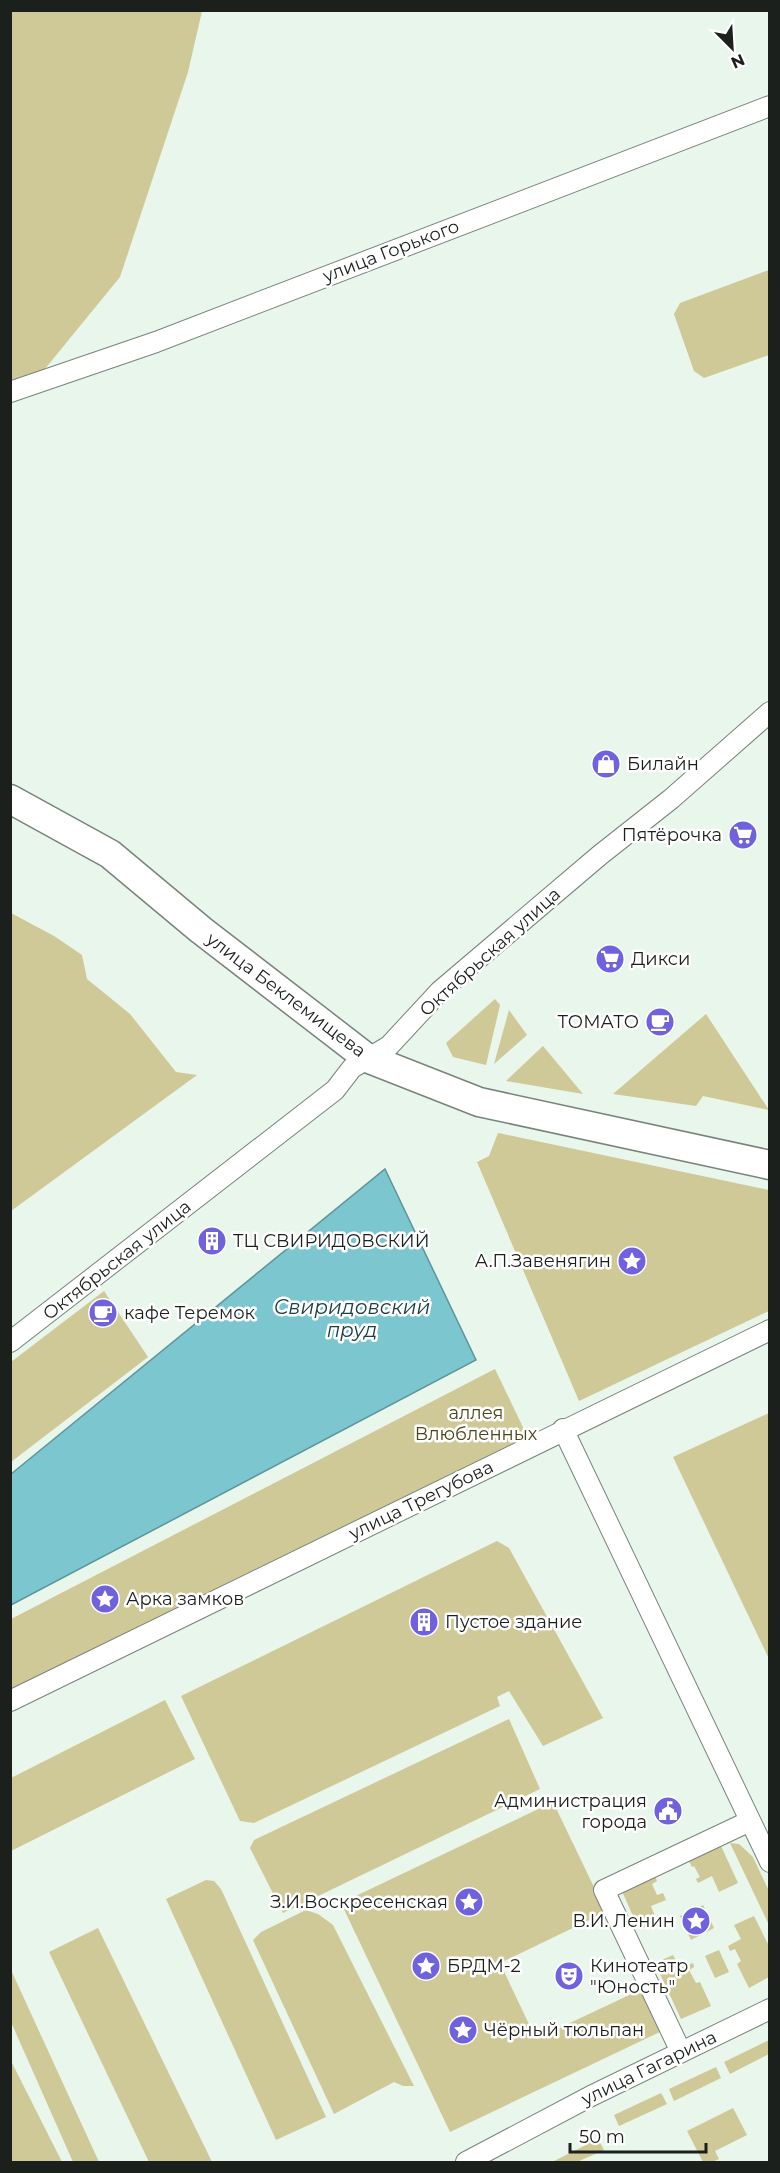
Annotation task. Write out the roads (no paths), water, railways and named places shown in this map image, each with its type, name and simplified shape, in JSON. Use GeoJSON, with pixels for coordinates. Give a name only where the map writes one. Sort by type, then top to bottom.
{"type":"FeatureCollection","features":[{"type":"Feature","properties":{"kind":"main road","name":"улица Беклемищева"},"geometry":{"type":"LineString","coordinates":[[10,799],[110,854],[201,930],[368,1058],[479,1102],[770,1165]]}},
{"type":"Feature","properties":{"kind":"street","name":"улица Горького"},"geometry":{"type":"LineString","coordinates":[[10,392],[200,326],[770,106]]}},
{"type":"Feature","properties":{"kind":"street","name":"Октябрьская улица"},"geometry":{"type":"LineString","coordinates":[[10,1342],[335,1090],[351,1068],[389,1046],[440,992],[600,855],[671,799],[770,712]]}},
{"type":"Feature","properties":{"kind":"street"},"geometry":{"type":"LineString","coordinates":[[770,1330],[563,1430],[770,1862]]}},
{"type":"Feature","properties":{"kind":"street","name":"улица Трегубова"},"geometry":{"type":"LineString","coordinates":[[10,1701],[563,1430]]}},
{"type":"Feature","properties":{"kind":"street"},"geometry":{"type":"LineString","coordinates":[[681,2052],[604,1890],[750,1821]]}},
{"type":"Feature","properties":{"kind":"street","name":"улица Гагарина"},"geometry":{"type":"LineString","coordinates":[[466,2163],[591,2096],[770,2009]]}},
{"type":"Feature","properties":{"kind":"water","name":"Свиридовский пруд"},"geometry":{"type":"Polygon","coordinates":[[[385,1169],[476,1360],[11,1605],[11,1474],[385,1169]]]}},
{"type":"Feature","properties":{"kind":"place","name":"Билайн"},"geometry":{"type":"Point","coordinates":[606,764]}},
{"type":"Feature","properties":{"kind":"place","name":"Пятёрочка"},"geometry":{"type":"Point","coordinates":[743,835]}},
{"type":"Feature","properties":{"kind":"place","name":"Дикси"},"geometry":{"type":"Point","coordinates":[610,959]}},
{"type":"Feature","properties":{"kind":"place","name":"ТОМАТО"},"geometry":{"type":"Point","coordinates":[660,1022]}},
{"type":"Feature","properties":{"kind":"place","name":"ТЦ СВИРИДОВСКИЙ"},"geometry":{"type":"Point","coordinates":[212,1241]}},
{"type":"Feature","properties":{"kind":"place","name":"А.П.Завенягин"},"geometry":{"type":"Point","coordinates":[632,1261]}},
{"type":"Feature","properties":{"kind":"place","name":"кафе Теремок"},"geometry":{"type":"Point","coordinates":[103,1313]}},
{"type":"Feature","properties":{"kind":"place","name":"Арка замков"},"geometry":{"type":"Point","coordinates":[105,1599]}},
{"type":"Feature","properties":{"kind":"place","name":"Пустое здание"},"geometry":{"type":"Point","coordinates":[424,1622]}},
{"type":"Feature","properties":{"kind":"place","name":"Администрация города"},"geometry":{"type":"Point","coordinates":[668,1811]}},
{"type":"Feature","properties":{"kind":"place","name":"З.И.Воскресенская"},"geometry":{"type":"Point","coordinates":[469,1902]}},
{"type":"Feature","properties":{"kind":"place","name":"В.И. Ленин"},"geometry":{"type":"Point","coordinates":[696,1921]}},
{"type":"Feature","properties":{"kind":"place","name":"БРДМ-2"},"geometry":{"type":"Point","coordinates":[426,1966]}},
{"type":"Feature","properties":{"kind":"place","name":"Кинотеатр \"Юность\""},"geometry":{"type":"Point","coordinates":[569,1976]}},
{"type":"Feature","properties":{"kind":"place","name":"Чёрный тюльпан"},"geometry":{"type":"Point","coordinates":[463,2030]}},
{"type":"Feature","properties":{"kind":"park label","name":"аллея Влюбленных"},"geometry":{"type":"Point","coordinates":[476,1423]}}]}
